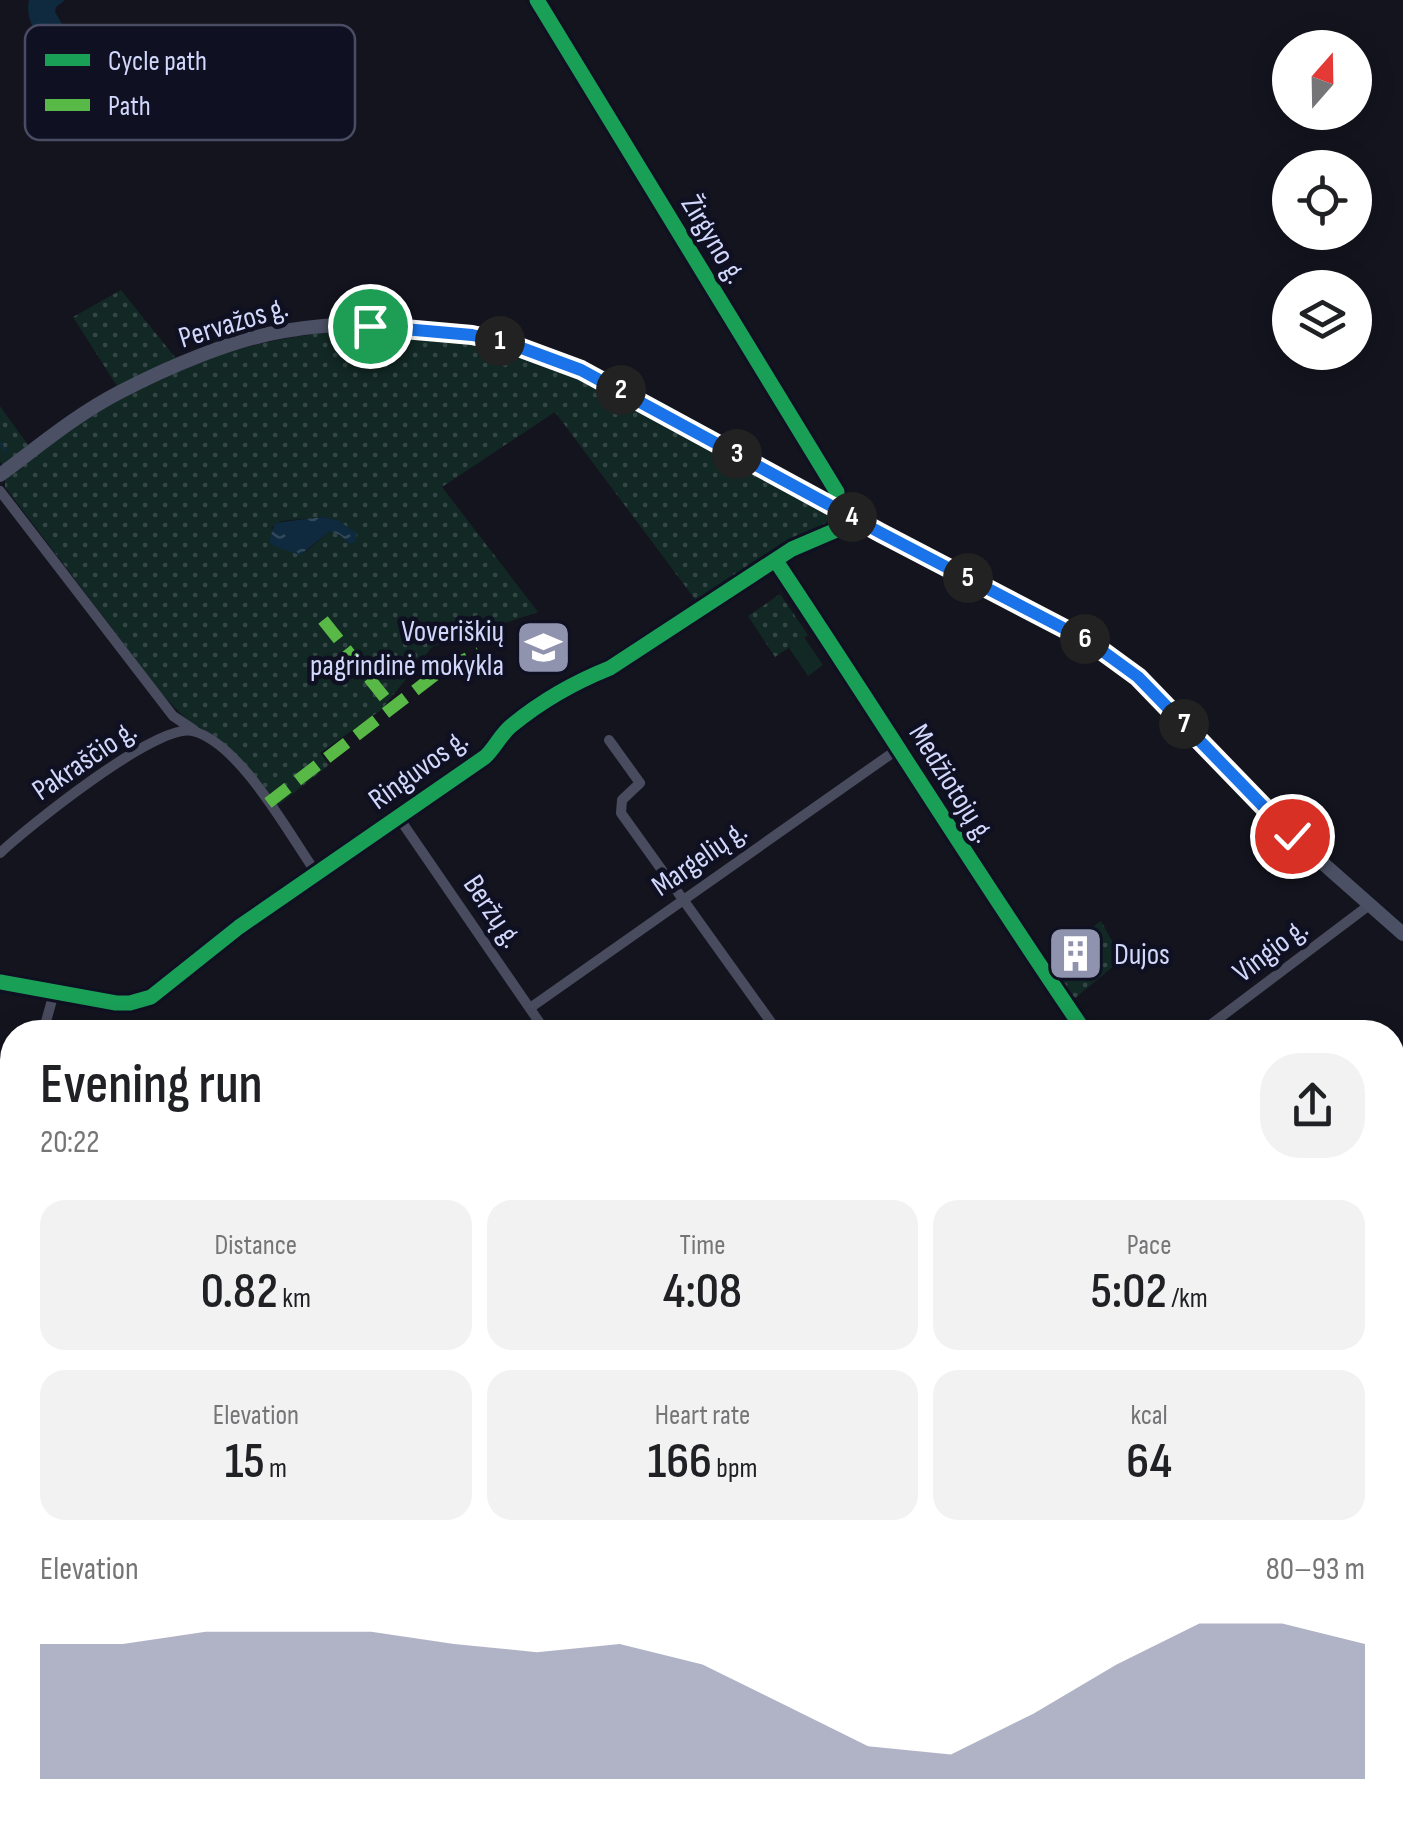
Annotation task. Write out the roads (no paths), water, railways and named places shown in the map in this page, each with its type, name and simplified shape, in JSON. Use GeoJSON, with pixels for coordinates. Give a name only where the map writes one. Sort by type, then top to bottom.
{"type":"FeatureCollection","features":[{"type":"Feature","properties":{"kind":"main road","name":"Pervažos g."},"geometry":{"type":"LineString","coordinates":[[0,475],[118,392],[228,346],[283,331],[370,326],[472,335],[546,355],[618,388],[1114,657],[1305,848],[1403,934]]}},
{"type":"Feature","properties":{"kind":"street","name":"Žirgyno g."},"geometry":{"type":"LineString","coordinates":[[537,0],[837,492],[834,508]]}},
{"type":"Feature","properties":{"kind":"street"},"geometry":{"type":"LineString","coordinates":[[0,492],[173,716],[218,746],[241,768],[316,874]]}},
{"type":"Feature","properties":{"kind":"street","name":"Ringuvos g."},"geometry":{"type":"LineString","coordinates":[[0,982],[116,1003],[141,1001],[163,988],[238,927],[484,757],[521,718],[582,679],[610,668],[776,560],[808,541],[851,524],[854,518]]}},
{"type":"Feature","properties":{"kind":"street","name":"Medžiotojų g."},"geometry":{"type":"LineString","coordinates":[[776,560],[980,880],[1077,1020]]}},
{"type":"Feature","properties":{"kind":"street"},"geometry":{"type":"LineString","coordinates":[[169,734],[173,716]]}},
{"type":"Feature","properties":{"kind":"street","name":"Pakraščio g."},"geometry":{"type":"LineString","coordinates":[[0,853],[111,768],[169,734],[196,732]]}},
{"type":"Feature","properties":{"kind":"street"},"geometry":{"type":"LineString","coordinates":[[609,740],[640,784],[622,800],[621,813],[769,1020]]}},
{"type":"Feature","properties":{"kind":"street","name":"Margelių g."},"geometry":{"type":"LineString","coordinates":[[530,1008],[898,749]]}},
{"type":"Feature","properties":{"kind":"street","name":"Beržų g."},"geometry":{"type":"LineString","coordinates":[[399,818],[538,1020]]}},
{"type":"Feature","properties":{"kind":"street","name":"Vingio g."},"geometry":{"type":"LineString","coordinates":[[1218,1020],[1368,906]]}},
{"type":"Feature","properties":{"kind":"street"},"geometry":{"type":"LineString","coordinates":[[46,1020],[54,993]]}},
{"type":"Feature","properties":{"kind":"water"},"geometry":{"type":"Polygon","coordinates":[[[29,0],[65,0],[55,12],[63,25],[33,25],[29,0]]]}},
{"type":"Feature","properties":{"kind":"water"},"geometry":{"type":"Polygon","coordinates":[[[321,517],[338,520],[357,534],[355,542],[350,544],[330,531],[300,555],[269,541],[275,523],[321,517]]]}},
{"type":"Feature","properties":{"kind":"waterway"},"geometry":{"type":"LineString","coordinates":[[0,443],[6,452]]}},
{"type":"Feature","properties":{"kind":"place","name":"Voveriškių pagrindinė mokykla"},"geometry":{"type":"Point","coordinates":[543,648]}},
{"type":"Feature","properties":{"kind":"place","name":"Dujos"},"geometry":{"type":"Point","coordinates":[1075,954]}}]}
